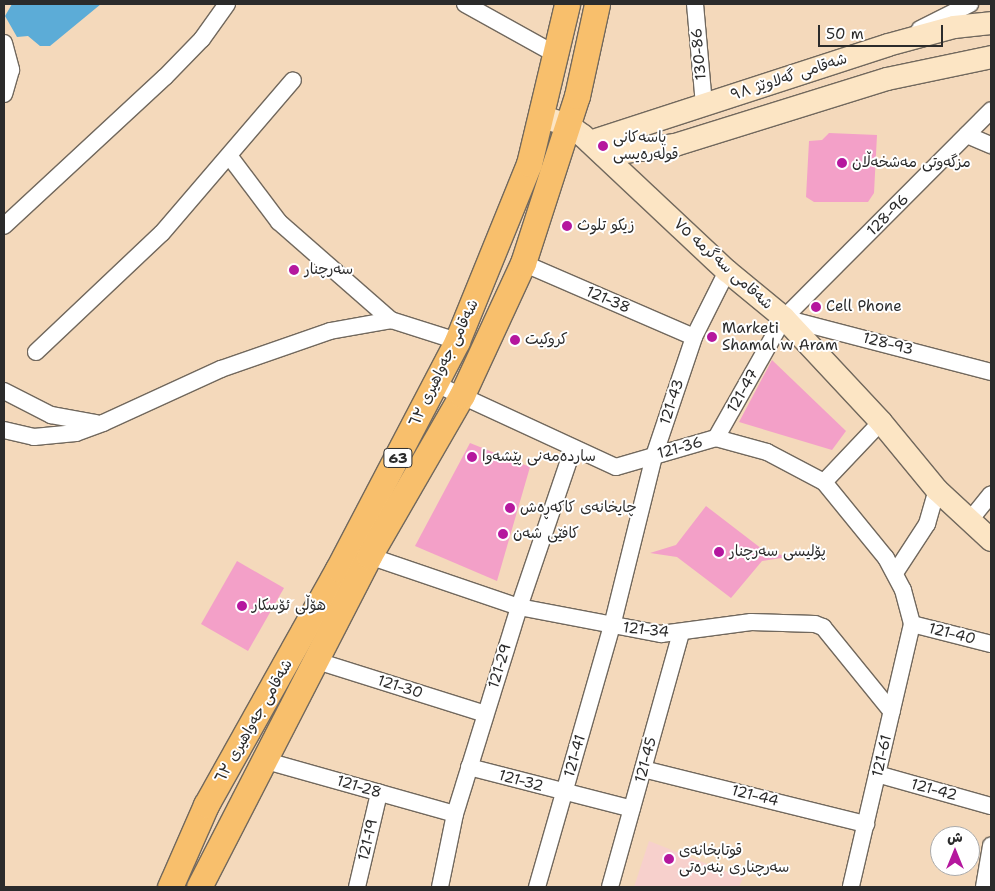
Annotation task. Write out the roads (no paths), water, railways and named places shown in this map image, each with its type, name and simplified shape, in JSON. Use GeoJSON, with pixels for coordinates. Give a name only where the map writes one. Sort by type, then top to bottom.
{"type":"FeatureCollection","features":[{"type":"Feature","properties":{"kind":"main road","name":"شەقامی جەواهیری ٦٣"},"geometry":{"type":"LineString","coordinates":[[170,887],[206,805],[324,594],[457,341],[508,222],[543,116],[567,4]]}},
{"type":"Feature","properties":{"kind":"main road","name":"شەقامی جەواهیری ٦٣"},"geometry":{"type":"LineString","coordinates":[[199,887],[369,556],[462,395],[523,263],[568,124],[598,4]]}},
{"type":"Feature","properties":{"kind":"main road","name":"شەقامی گەلاوێژ ٩٨"},"geometry":{"type":"LineString","coordinates":[[597,149],[704,105],[888,45],[954,27],[991,23]]}},
{"type":"Feature","properties":{"kind":"main road","name":"شەقامی گەلاوێژ ٩٨"},"geometry":{"type":"LineString","coordinates":[[597,149],[698,140],[887,79],[991,57]]}},
{"type":"Feature","properties":{"kind":"main road"},"geometry":{"type":"LineString","coordinates":[[792,77],[802,105]]}},
{"type":"Feature","properties":{"kind":"main road","name":"شەقامی سەگرمە ٧٥"},"geometry":{"type":"LineString","coordinates":[[543,116],[568,124],[727,271],[784,318],[881,422],[937,490],[991,540]]}},
{"type":"Feature","properties":{"kind":"street"},"geometry":{"type":"LineString","coordinates":[[4,226],[165,77],[202,39],[227,4]]}},
{"type":"Feature","properties":{"kind":"street"},"geometry":{"type":"LineString","coordinates":[[465,4],[555,54]]}},
{"type":"Feature","properties":{"kind":"street"},"geometry":{"type":"LineString","coordinates":[[888,45],[970,4]]}},
{"type":"Feature","properties":{"kind":"street","name":"130-86"},"geometry":{"type":"LineString","coordinates":[[699,5],[704,105]]}},
{"type":"Feature","properties":{"kind":"street"},"geometry":{"type":"LineString","coordinates":[[4,43],[10,70],[4,94]]}},
{"type":"Feature","properties":{"kind":"street"},"geometry":{"type":"LineString","coordinates":[[36,352],[162,233],[230,157],[293,80]]}},
{"type":"Feature","properties":{"kind":"street","name":"128-96"},"geometry":{"type":"LineString","coordinates":[[784,318],[991,110]]}},
{"type":"Feature","properties":{"kind":"street"},"geometry":{"type":"LineString","coordinates":[[967,135],[991,144]]}},
{"type":"Feature","properties":{"kind":"street"},"geometry":{"type":"LineString","coordinates":[[230,157],[279,222],[391,320],[457,341]]}},
{"type":"Feature","properties":{"kind":"street","name":"121-38"},"geometry":{"type":"LineString","coordinates":[[523,263],[694,337]]}},
{"type":"Feature","properties":{"kind":"street","name":"121-43"},"geometry":{"type":"LineString","coordinates":[[612,626],[654,456],[694,337],[727,271]]}},
{"type":"Feature","properties":{"kind":"street","name":"128-93"},"geometry":{"type":"LineString","coordinates":[[784,318],[991,372]]}},
{"type":"Feature","properties":{"kind":"street","name":"121-47"},"geometry":{"type":"LineString","coordinates":[[716,438],[784,318]]}},
{"type":"Feature","properties":{"kind":"street"},"geometry":{"type":"LineString","coordinates":[[4,430],[34,437],[53,436],[103,424],[221,369],[330,331],[391,320]]}},
{"type":"Feature","properties":{"kind":"street","name":"121-36"},"geometry":{"type":"LineString","coordinates":[[436,384],[616,467],[716,438],[767,452],[824,482],[886,558],[895,574],[912,624]]}},
{"type":"Feature","properties":{"kind":"street"},"geometry":{"type":"LineString","coordinates":[[4,391],[51,415],[103,424]]}},
{"type":"Feature","properties":{"kind":"street"},"geometry":{"type":"LineString","coordinates":[[824,482],[881,422]]}},
{"type":"Feature","properties":{"kind":"street","name":"121-29"},"geometry":{"type":"LineString","coordinates":[[440,887],[455,814],[485,714],[518,607],[573,448]]}},
{"type":"Feature","properties":{"kind":"street"},"geometry":{"type":"LineString","coordinates":[[895,574],[927,524],[937,490]]}},
{"type":"Feature","properties":{"kind":"street"},"geometry":{"type":"LineString","coordinates":[[970,520],[991,494]]}},
{"type":"Feature","properties":{"kind":"street","name":"121-34"},"geometry":{"type":"LineString","coordinates":[[369,556],[518,607],[661,634],[681,633],[751,622],[815,624],[823,627],[892,712]]}},
{"type":"Feature","properties":{"kind":"street","name":"121-40"},"geometry":{"type":"LineString","coordinates":[[912,624],[991,644]]}},
{"type":"Feature","properties":{"kind":"street","name":"121-61"},"geometry":{"type":"LineString","coordinates":[[851,887],[912,624]]}},
{"type":"Feature","properties":{"kind":"street","name":"121-41"},"geometry":{"type":"LineString","coordinates":[[537,887],[612,626]]}},
{"type":"Feature","properties":{"kind":"street","name":"121-45"},"geometry":{"type":"LineString","coordinates":[[610,887],[681,633]]}},
{"type":"Feature","properties":{"kind":"street","name":"121-30"},"geometry":{"type":"LineString","coordinates":[[314,660],[485,714]]}},
{"type":"Feature","properties":{"kind":"street","name":"121-28"},"geometry":{"type":"LineString","coordinates":[[263,760],[455,814]]}},
{"type":"Feature","properties":{"kind":"street","name":"121-32"},"geometry":{"type":"LineString","coordinates":[[469,768],[632,809]]}},
{"type":"Feature","properties":{"kind":"street","name":"121-44"},"geometry":{"type":"LineString","coordinates":[[643,768],[866,824]]}},
{"type":"Feature","properties":{"kind":"street","name":"121-42"},"geometry":{"type":"LineString","coordinates":[[877,774],[991,806]]}},
{"type":"Feature","properties":{"kind":"street","name":"121-19"},"geometry":{"type":"LineString","coordinates":[[357,887],[379,793]]}},
{"type":"Feature","properties":{"kind":"street"},"geometry":{"type":"LineString","coordinates":[[984,887],[991,846]]}},
{"type":"Feature","properties":{"kind":"water"},"geometry":{"type":"Polygon","coordinates":[[[12,4],[101,4],[50,46],[40,46],[28,36],[17,37],[5,16],[12,4]]]}},
{"type":"Feature","properties":{"kind":"place","name":"پاسەکانی قولەرەیسی"},"geometry":{"type":"Point","coordinates":[603,146]}},
{"type":"Feature","properties":{"kind":"place","name":"مزگەوتی مەشخەڵان"},"geometry":{"type":"Point","coordinates":[842,163]}},
{"type":"Feature","properties":{"kind":"place","name":"زيكو تلوث"},"geometry":{"type":"Point","coordinates":[567,226]}},
{"type":"Feature","properties":{"kind":"place","name":"سەرچنار"},"geometry":{"type":"Point","coordinates":[294,270]}},
{"type":"Feature","properties":{"kind":"place","name":"Cell Phone"},"geometry":{"type":"Point","coordinates":[816,307]}},
{"type":"Feature","properties":{"kind":"place","name":"Marketi Shamal w Aram"},"geometry":{"type":"Point","coordinates":[712,337]}},
{"type":"Feature","properties":{"kind":"place","name":"كروكيت"},"geometry":{"type":"Point","coordinates":[515,340]}},
{"type":"Feature","properties":{"kind":"place","name":"ساردەمەنی پێشەوا"},"geometry":{"type":"Point","coordinates":[472,457]}},
{"type":"Feature","properties":{"kind":"place","name":"چایخانەی کاکەڕەش"},"geometry":{"type":"Point","coordinates":[510,508]}},
{"type":"Feature","properties":{"kind":"place","name":"کافێی شەن"},"geometry":{"type":"Point","coordinates":[503,534]}},
{"type":"Feature","properties":{"kind":"place","name":"پۆلیسی سەرچنار"},"geometry":{"type":"Point","coordinates":[719,552]}},
{"type":"Feature","properties":{"kind":"place","name":"هۆڵی ئۆسکار"},"geometry":{"type":"Point","coordinates":[242,606]}},
{"type":"Feature","properties":{"kind":"place","name":"قوتابخانەی سەرچناری بنەرەتی"},"geometry":{"type":"Point","coordinates":[669,859]}}]}
